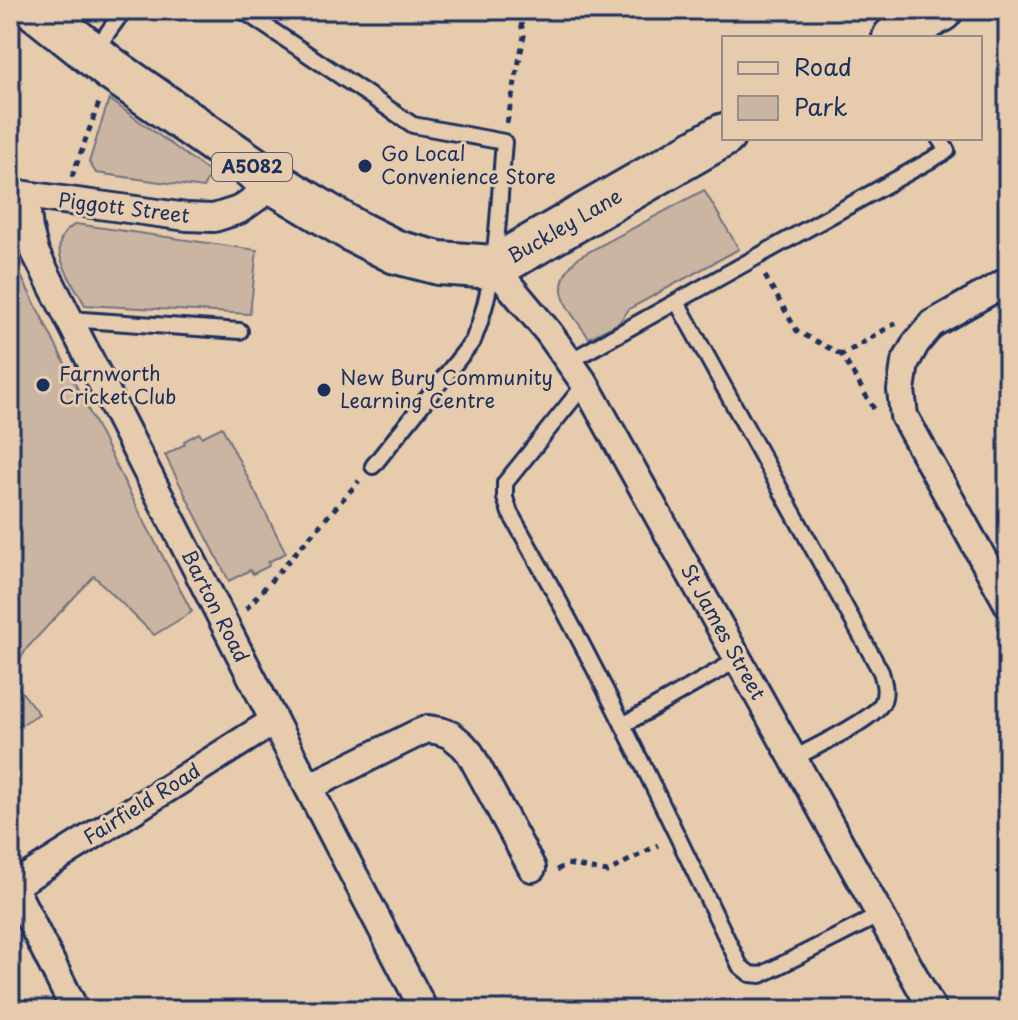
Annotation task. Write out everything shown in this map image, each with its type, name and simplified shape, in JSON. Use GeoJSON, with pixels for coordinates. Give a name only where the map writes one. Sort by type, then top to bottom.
{"type":"FeatureCollection","features":[{"type":"Feature","properties":{"kind":"main road","name":"Buckley Lane"},"geometry":{"type":"LineString","coordinates":[[37,10],[102,61],[276,184],[354,231],[396,252],[439,263],[494,267],[722,136]]}},
{"type":"Feature","properties":{"kind":"main road"},"geometry":{"type":"LineString","coordinates":[[897,36],[941,10]]}},
{"type":"Feature","properties":{"kind":"street","name":"Piggott Street"},"geometry":{"type":"LineString","coordinates":[[17,194],[214,218],[239,210],[276,184]]}},
{"type":"Feature","properties":{"kind":"street","name":"Barton Road"},"geometry":{"type":"LineString","coordinates":[[17,194],[35,252],[424,1010]]}},
{"type":"Feature","properties":{"kind":"street","name":"St James Street"},"geometry":{"type":"LineString","coordinates":[[494,267],[549,333],[585,384],[794,758],[926,1005]]}},
{"type":"Feature","properties":{"kind":"street"},"geometry":{"type":"LineString","coordinates":[[1008,281],[932,324],[905,363],[901,390],[904,416],[1008,604]]}},
{"type":"Feature","properties":{"kind":"street","name":"Fairfield Road"},"geometry":{"type":"LineString","coordinates":[[11,885],[274,721]]}},
{"type":"Feature","properties":{"kind":"street"},"geometry":{"type":"LineString","coordinates":[[309,787],[418,733],[428,729],[440,731],[451,735],[470,753],[532,868]]}},
{"type":"Feature","properties":{"kind":"street"},"geometry":{"type":"LineString","coordinates":[[11,885],[75,1010]]}},
{"type":"Feature","properties":{"kind":"lane"},"geometry":{"type":"LineString","coordinates":[[102,61],[124,10]]}},
{"type":"Feature","properties":{"kind":"lane"},"geometry":{"type":"LineString","coordinates":[[242,10],[413,125],[504,142],[494,267],[473,341],[373,466]]}},
{"type":"Feature","properties":{"kind":"lane"},"geometry":{"type":"LineString","coordinates":[[570,361],[947,151],[940,140]]}},
{"type":"Feature","properties":{"kind":"lane"},"geometry":{"type":"LineString","coordinates":[[677,302],[881,672],[885,687],[882,703],[871,715],[794,758]]}},
{"type":"Feature","properties":{"kind":"lane"},"geometry":{"type":"LineString","coordinates":[[69,319],[240,331]]}},
{"type":"Feature","properties":{"kind":"lane"},"geometry":{"type":"LineString","coordinates":[[585,384],[505,483],[505,498],[510,513],[556,592],[623,725],[740,966],[750,974],[761,975],[880,915]]}},
{"type":"Feature","properties":{"kind":"lane"},"geometry":{"type":"LineString","coordinates":[[623,725],[739,659]]}},
{"type":"Feature","properties":{"kind":"path"},"geometry":{"type":"LineString","coordinates":[[504,142],[524,36],[518,10]]}},
{"type":"Feature","properties":{"kind":"path"},"geometry":{"type":"LineString","coordinates":[[63,200],[102,61]]}},
{"type":"Feature","properties":{"kind":"path"},"geometry":{"type":"LineString","coordinates":[[755,258],[797,331],[842,355]]}},
{"type":"Feature","properties":{"kind":"path"},"geometry":{"type":"LineString","coordinates":[[227,630],[373,466]]}},
{"type":"Feature","properties":{"kind":"path"},"geometry":{"type":"LineString","coordinates":[[532,868],[539,880],[567,864],[607,872],[677,836]]}},
{"type":"Feature","properties":{"kind":"green space"},"geometry":{"type":"Polygon","coordinates":[[[109,99],[211,173],[203,188],[96,173],[89,162],[109,99]]]}},
{"type":"Feature","properties":{"kind":"green space"},"geometry":{"type":"Polygon","coordinates":[[[704,190],[739,249],[629,309],[619,323],[589,338],[564,298],[563,279],[569,268],[579,257],[704,190]]]}},
{"type":"Feature","properties":{"kind":"green space"},"geometry":{"type":"Polygon","coordinates":[[[76,224],[257,250],[250,314],[85,305],[67,273],[60,251],[60,241],[76,224]]]}},
{"type":"Feature","properties":{"kind":"green space","name":"Farnworth Cricket Club"},"geometry":{"type":"Polygon","coordinates":[[[10,254],[192,612],[154,635],[94,576],[27,648],[10,677],[10,254]]]}},
{"type":"Feature","properties":{"kind":"green space"},"geometry":{"type":"Polygon","coordinates":[[[222,427],[286,553],[253,574],[250,570],[229,581],[165,455],[199,433],[202,437],[222,427]]]}},
{"type":"Feature","properties":{"kind":"green space"},"geometry":{"type":"Polygon","coordinates":[[[10,677],[39,714],[10,732],[10,677]]]}},
{"type":"Feature","properties":{"kind":"place","name":"Go Local Convenience Store"},"geometry":{"type":"Point","coordinates":[365,166]}},
{"type":"Feature","properties":{"kind":"place","name":"Farnworth Cricket Club"},"geometry":{"type":"Point","coordinates":[43,385]}},
{"type":"Feature","properties":{"kind":"place","name":"New Bury Community Learning Centre"},"geometry":{"type":"Point","coordinates":[324,390]}}]}
